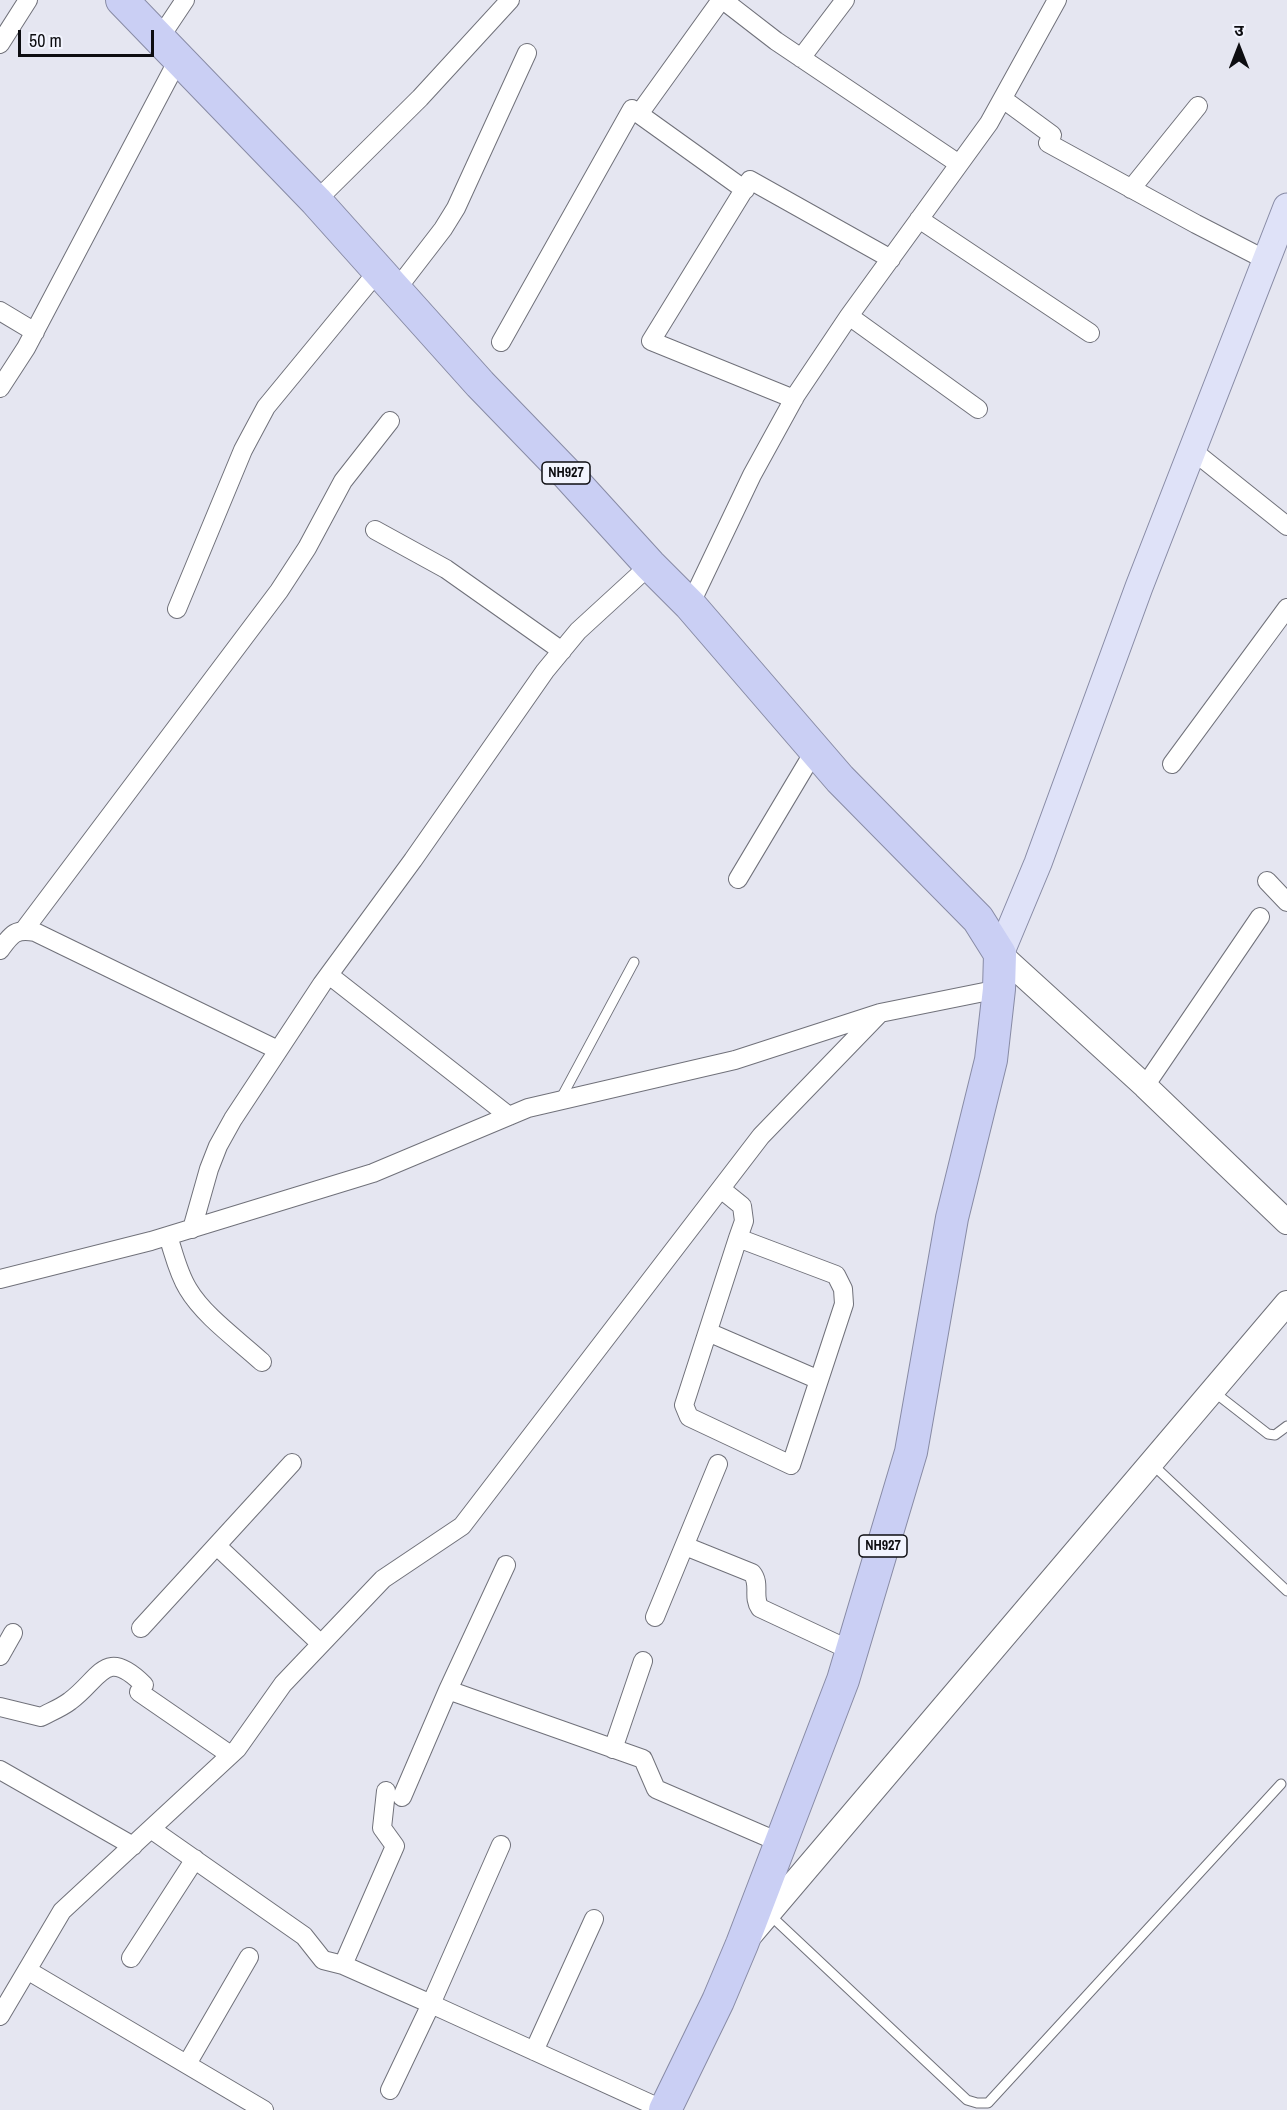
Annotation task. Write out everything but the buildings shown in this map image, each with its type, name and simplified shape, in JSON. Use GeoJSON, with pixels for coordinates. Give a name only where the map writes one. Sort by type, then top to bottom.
{"type":"FeatureCollection","features":[{"type":"Feature","properties":{"kind":"highway","name":"NH927"},"geometry":{"type":"LineString","coordinates":[[122,0],[316,201],[480,384],[690,605],[840,779],[978,919],[1000,954],[999,990],[991,1060],[952,1218],[911,1452],[843,1680],[742,1944],[718,2001],[665,2110]]}},
{"type":"Feature","properties":{"kind":"main road"},"geometry":{"type":"LineString","coordinates":[[1287,207],[1139,587],[1038,863],[1000,954],[1145,1086],[1287,1222]]}},
{"type":"Feature","properties":{"kind":"main road"},"geometry":{"type":"LineString","coordinates":[[742,1944],[1287,1303]]}},
{"type":"Feature","properties":{"kind":"street"},"geometry":{"type":"LineString","coordinates":[[0,44],[28,0]]}},
{"type":"Feature","properties":{"kind":"street"},"geometry":{"type":"LineString","coordinates":[[0,388],[34,332],[169,49],[186,0]]}},
{"type":"Feature","properties":{"kind":"street"},"geometry":{"type":"LineString","coordinates":[[316,201],[420,98],[510,0]]}},
{"type":"Feature","properties":{"kind":"street"},"geometry":{"type":"LineString","coordinates":[[639,114],[722,0],[801,58],[959,164]]}},
{"type":"Feature","properties":{"kind":"street"},"geometry":{"type":"LineString","coordinates":[[801,58],[845,0]]}},
{"type":"Feature","properties":{"kind":"street"},"geometry":{"type":"LineString","coordinates":[[690,605],[752,475],[794,399],[849,316],[989,123],[1058,0]]}},
{"type":"Feature","properties":{"kind":"street"},"geometry":{"type":"LineString","coordinates":[[177,609],[243,450],[266,407],[387,281],[444,230],[527,52]]}},
{"type":"Feature","properties":{"kind":"street"},"geometry":{"type":"LineString","coordinates":[[1003,99],[1050,139],[1131,189],[1266,260]]}},
{"type":"Feature","properties":{"kind":"street"},"geometry":{"type":"LineString","coordinates":[[1131,189],[1198,106]]}},
{"type":"Feature","properties":{"kind":"street"},"geometry":{"type":"LineString","coordinates":[[501,342],[632,109],[745,190]]}},
{"type":"Feature","properties":{"kind":"street"},"geometry":{"type":"LineString","coordinates":[[794,399],[651,340],[750,180],[891,259]]}},
{"type":"Feature","properties":{"kind":"street"},"geometry":{"type":"LineString","coordinates":[[919,219],[1090,333]]}},
{"type":"Feature","properties":{"kind":"street"},"geometry":{"type":"LineString","coordinates":[[0,311],[34,332]]}},
{"type":"Feature","properties":{"kind":"street"},"geometry":{"type":"LineString","coordinates":[[849,316],[978,410]]}},
{"type":"Feature","properties":{"kind":"street"},"geometry":{"type":"LineString","coordinates":[[24,930],[279,591],[307,548],[343,481],[390,421]]}},
{"type":"Feature","properties":{"kind":"street"},"geometry":{"type":"LineString","coordinates":[[1192,450],[1287,526]]}},
{"type":"Feature","properties":{"kind":"street"},"geometry":{"type":"LineString","coordinates":[[375,530],[446,569],[562,651]]}},
{"type":"Feature","properties":{"kind":"street"},"geometry":{"type":"LineString","coordinates":[[192,1229],[218,1146],[233,1119],[328,975],[413,860],[545,671],[578,631],[650,565]]}},
{"type":"Feature","properties":{"kind":"street"},"geometry":{"type":"LineString","coordinates":[[1173,764],[1287,608]]}},
{"type":"Feature","properties":{"kind":"street"},"geometry":{"type":"LineString","coordinates":[[738,879],[815,750]]}},
{"type":"Feature","properties":{"kind":"street"},"geometry":{"type":"LineString","coordinates":[[1267,881],[1287,902]]}},
{"type":"Feature","properties":{"kind":"street"},"geometry":{"type":"LineString","coordinates":[[1145,1086],[1260,917]]}},
{"type":"Feature","properties":{"kind":"street"},"geometry":{"type":"LineString","coordinates":[[0,950],[15,933],[24,930],[34,932],[278,1050]]}},
{"type":"Feature","properties":{"kind":"street"},"geometry":{"type":"LineString","coordinates":[[328,975],[510,1116]]}},
{"type":"Feature","properties":{"kind":"street"},"geometry":{"type":"LineString","coordinates":[[0,1279],[168,1236],[373,1173],[528,1108],[735,1060],[880,1012],[999,990]]}},
{"type":"Feature","properties":{"kind":"street"},"geometry":{"type":"LineString","coordinates":[[0,2016],[62,1911],[237,1749],[283,1684],[383,1579],[462,1526],[761,1136],[880,1012]]}},
{"type":"Feature","properties":{"kind":"street"},"geometry":{"type":"LineString","coordinates":[[721,1189],[742,1206],[744,1221],[738,1238],[684,1405],[689,1417],[791,1465],[844,1304],[843,1289],[836,1275],[738,1238]]}},
{"type":"Feature","properties":{"kind":"street"},"geometry":{"type":"LineString","coordinates":[[168,1236],[187,1288],[198,1303],[262,1362]]}},
{"type":"Feature","properties":{"kind":"street"},"geometry":{"type":"LineString","coordinates":[[708,1332],[819,1380]]}},
{"type":"Feature","properties":{"kind":"street"},"geometry":{"type":"LineString","coordinates":[[141,1628],[292,1463]]}},
{"type":"Feature","properties":{"kind":"street"},"geometry":{"type":"LineString","coordinates":[[655,1617],[718,1464]]}},
{"type":"Feature","properties":{"kind":"street"},"geometry":{"type":"LineString","coordinates":[[217,1546],[321,1644]]}},
{"type":"Feature","properties":{"kind":"street"},"geometry":{"type":"LineString","coordinates":[[685,1546],[752,1574],[758,1582],[756,1599],[760,1608],[852,1651]]}},
{"type":"Feature","properties":{"kind":"street"},"geometry":{"type":"LineString","coordinates":[[343,1965],[395,1846],[382,1828],[394,1794],[448,1690],[506,1565]]}},
{"type":"Feature","properties":{"kind":"street"},"geometry":{"type":"LineString","coordinates":[[0,1656],[13,1633]]}},
{"type":"Feature","properties":{"kind":"street"},"geometry":{"type":"LineString","coordinates":[[613,1749],[643,1662]]}},
{"type":"Feature","properties":{"kind":"street"},"geometry":{"type":"LineString","coordinates":[[0,1707],[41,1717],[70,1701],[93,1678],[109,1667],[118,1667],[132,1674],[142,1689],[229,1754]]}},
{"type":"Feature","properties":{"kind":"street"},"geometry":{"type":"LineString","coordinates":[[448,1690],[643,1759],[656,1789],[781,1843]]}},
{"type":"Feature","properties":{"kind":"street"},"geometry":{"type":"LineString","coordinates":[[0,1770],[133,1846]]}},
{"type":"Feature","properties":{"kind":"street"},"geometry":{"type":"LineString","coordinates":[[151,1829],[304,1936],[323,1960],[343,1965],[665,2110]]}},
{"type":"Feature","properties":{"kind":"street"},"geometry":{"type":"LineString","coordinates":[[390,2090],[431,2004],[501,1845]]}},
{"type":"Feature","properties":{"kind":"street"},"geometry":{"type":"LineString","coordinates":[[131,1958],[195,1859]]}},
{"type":"Feature","properties":{"kind":"street"},"geometry":{"type":"LineString","coordinates":[[534,2051],[594,1919]]}},
{"type":"Feature","properties":{"kind":"street"},"geometry":{"type":"LineString","coordinates":[[186,2064],[249,1958]]}},
{"type":"Feature","properties":{"kind":"street"},"geometry":{"type":"LineString","coordinates":[[27,1970],[264,2110]]}},
{"type":"Feature","properties":{"kind":"lane"},"geometry":{"type":"LineString","coordinates":[[560,1101],[634,962]]}},
{"type":"Feature","properties":{"kind":"lane"},"geometry":{"type":"LineString","coordinates":[[1212,1390],[1268,1434],[1275,1435],[1287,1426]]}},
{"type":"Feature","properties":{"kind":"lane"},"geometry":{"type":"LineString","coordinates":[[1150,1463],[1287,1591]]}},
{"type":"Feature","properties":{"kind":"lane"},"geometry":{"type":"LineString","coordinates":[[768,1913],[967,2100],[988,2103],[1281,1784]]}}]}
